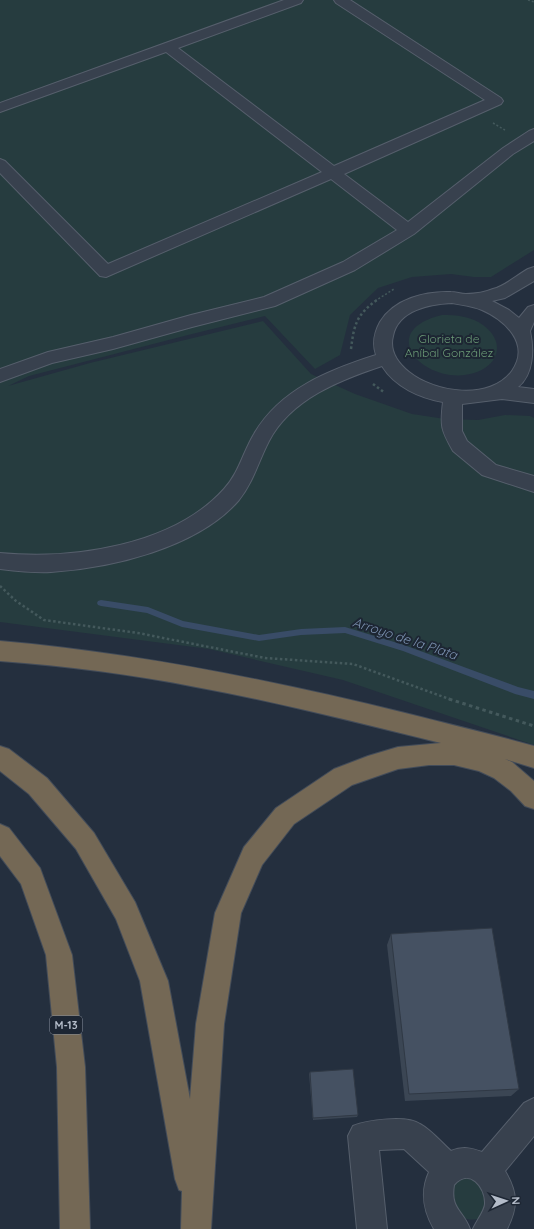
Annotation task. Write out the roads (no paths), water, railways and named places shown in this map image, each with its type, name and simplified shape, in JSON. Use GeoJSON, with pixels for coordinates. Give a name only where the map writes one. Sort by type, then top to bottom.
{"type":"FeatureCollection","features":[{"type":"Feature","properties":{"kind":"highway"},"geometry":{"type":"LineString","coordinates":[[0,651],[108,662],[255,688],[340,707],[534,757]]}},
{"type":"Feature","properties":{"kind":"highway"},"geometry":{"type":"LineString","coordinates":[[196,1221],[210,1024],[228,913],[253,856],[285,816],[343,777],[368,767],[398,758],[429,754],[454,754],[482,761],[503,770],[520,783],[534,798]]}},
{"type":"Feature","properties":{"kind":"highway"},"geometry":{"type":"LineString","coordinates":[[0,757],[38,786],[85,841],[126,911],[154,981],[170,1060],[196,1221]]}},
{"type":"Feature","properties":{"kind":"highway","name":"M-13"},"geometry":{"type":"LineString","coordinates":[[0,836],[31,877],[59,955],[71,1067],[75,1229]]}},
{"type":"Feature","properties":{"kind":"street"},"geometry":{"type":"LineString","coordinates":[[0,108],[296,0]]}},
{"type":"Feature","properties":{"kind":"street"},"geometry":{"type":"LineString","coordinates":[[0,164],[106,272],[496,101],[341,0]]}},
{"type":"Feature","properties":{"kind":"street"},"geometry":{"type":"LineString","coordinates":[[168,47],[408,230]]}},
{"type":"Feature","properties":{"kind":"street"},"geometry":{"type":"LineString","coordinates":[[0,376],[48,358],[113,343],[191,321],[269,302],[348,266],[408,230],[508,151],[534,134]]}},
{"type":"Feature","properties":{"kind":"street"},"geometry":{"type":"LineString","coordinates":[[469,299],[499,294],[534,273]]}},
{"type":"Feature","properties":{"kind":"street"},"geometry":{"type":"LineString","coordinates":[[448,297],[469,299],[490,306],[508,317],[521,330],[527,342],[531,357],[523,370],[511,383],[492,393],[474,397],[453,397],[431,392],[411,384],[396,372],[386,358],[382,343],[385,328],[394,316],[409,306],[427,299],[448,297]]}},
{"type":"Feature","properties":{"kind":"street"},"geometry":{"type":"LineString","coordinates":[[521,330],[526,319],[534,311]]}},
{"type":"Feature","properties":{"kind":"street"},"geometry":{"type":"LineString","coordinates":[[0,561],[57,564],[107,556],[160,541],[182,531],[211,514],[229,498],[245,476],[254,452],[264,432],[278,414],[324,381],[386,358]]}},
{"type":"Feature","properties":{"kind":"street"},"geometry":{"type":"LineString","coordinates":[[492,393],[534,396]]}},
{"type":"Feature","properties":{"kind":"street"},"geometry":{"type":"LineString","coordinates":[[453,397],[451,416],[452,432],[460,446],[489,470],[534,484]]}},
{"type":"Feature","properties":{"kind":"street"},"geometry":{"type":"LineString","coordinates":[[486,1171],[534,1113]]}},
{"type":"Feature","properties":{"kind":"street"},"geometry":{"type":"LineString","coordinates":[[372,1229],[363,1136],[410,1134],[448,1169]]}},
{"type":"Feature","properties":{"kind":"street"},"geometry":{"type":"LineString","coordinates":[[455,1229],[447,1222],[442,1213],[438,1196],[440,1181],[448,1169],[460,1163],[473,1163],[486,1171],[496,1183],[501,1199],[500,1212],[494,1223],[488,1229]]}},
{"type":"Feature","properties":{"kind":"waterway","name":"Arroyo de la Plata"},"geometry":{"type":"LineString","coordinates":[[101,603],[148,610],[182,624],[259,638],[301,632],[345,630],[404,648],[518,691],[534,695]]}},
{"type":"Feature","properties":{"kind":"park label","name":"Glorieta de Aníbal González"},"geometry":{"type":"Point","coordinates":[449,345]}}]}
